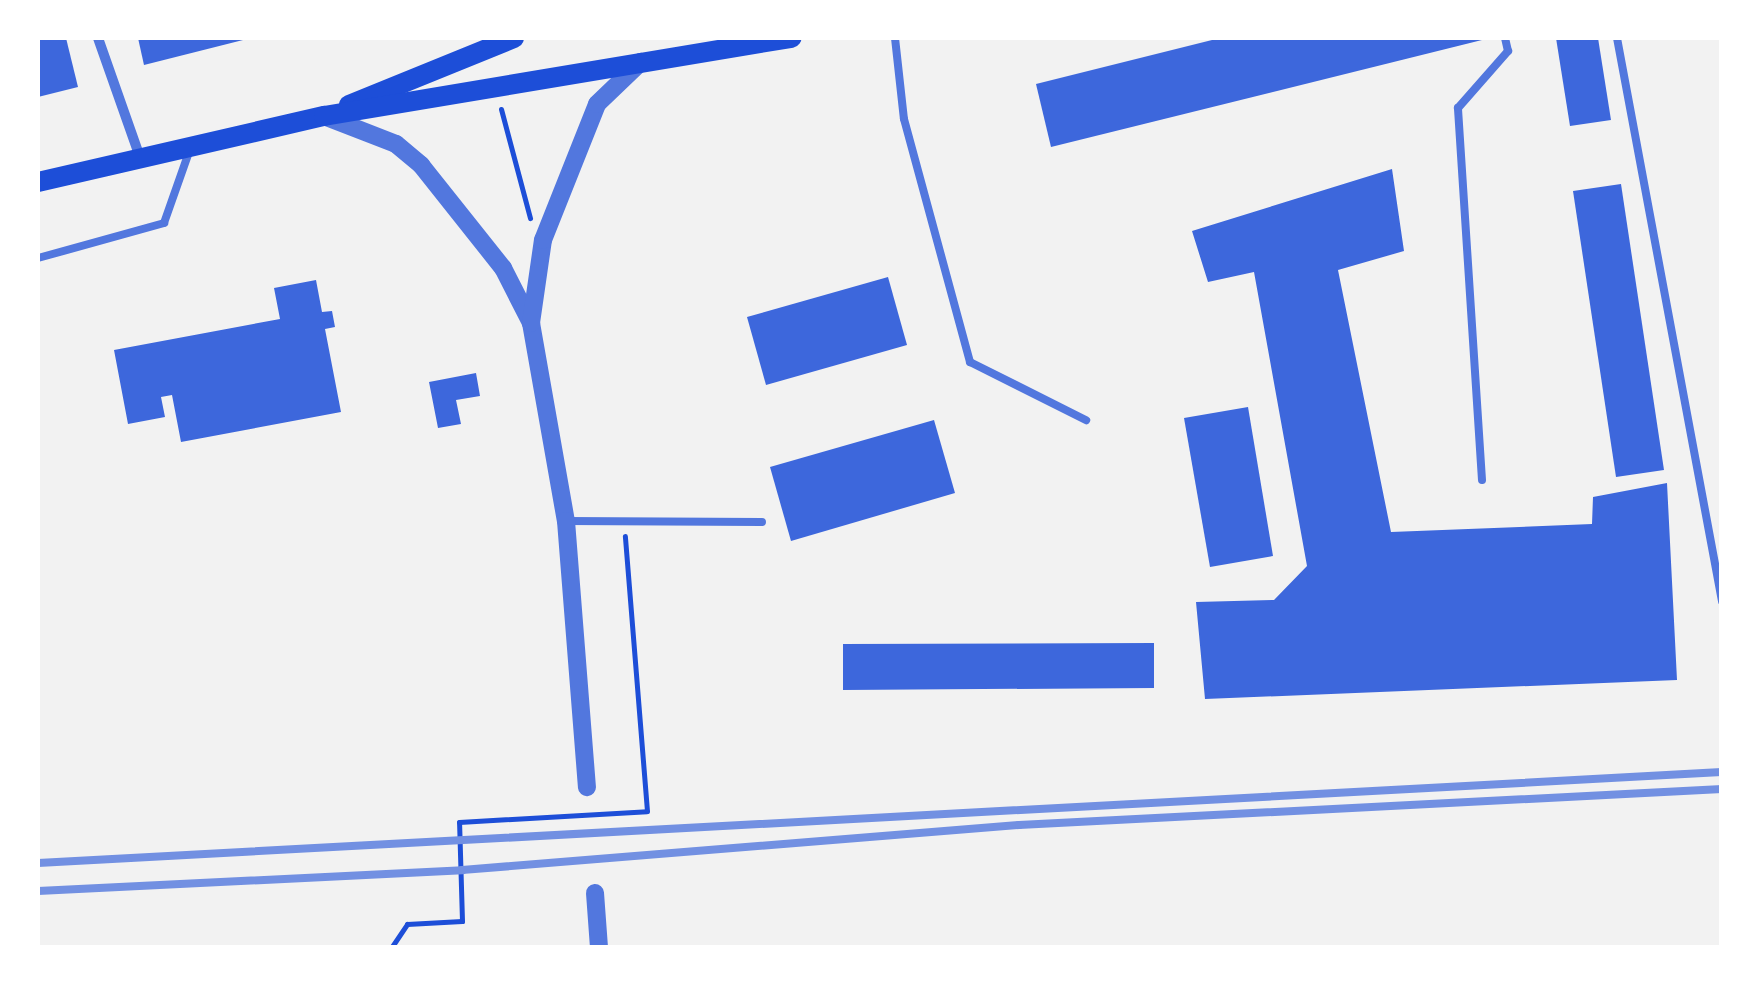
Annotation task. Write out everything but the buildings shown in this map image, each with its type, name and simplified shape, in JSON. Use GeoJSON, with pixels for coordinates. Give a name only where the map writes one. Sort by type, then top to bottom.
{"type":"FeatureCollection","features":[{"type":"Feature","properties":{"kind":"main road"},"geometry":{"type":"LineString","coordinates":[[324,116],[432,68],[514,38]]}},
{"type":"Feature","properties":{"kind":"main road"},"geometry":{"type":"LineString","coordinates":[[38,182],[324,116],[497,91],[792,38]]}},
{"type":"Feature","properties":{"kind":"street"},"geometry":{"type":"LineString","coordinates":[[98,38],[140,157]]}},
{"type":"Feature","properties":{"kind":"street"},"geometry":{"type":"LineString","coordinates":[[530,323],[543,240],[597,104],[642,62]]}},
{"type":"Feature","properties":{"kind":"street"},"geometry":{"type":"LineString","coordinates":[[324,116],[396,144],[421,166],[503,268],[530,323],[566,521],[587,787]]}},
{"type":"Feature","properties":{"kind":"street"},"geometry":{"type":"LineString","coordinates":[[595,893],[599,948]]}},
{"type":"Feature","properties":{"kind":"lane"},"geometry":{"type":"LineString","coordinates":[[895,38],[904,119],[970,362],[1086,420]]}},
{"type":"Feature","properties":{"kind":"lane"},"geometry":{"type":"LineString","coordinates":[[1482,480],[1458,108],[1508,51],[1505,38]]}},
{"type":"Feature","properties":{"kind":"lane"},"geometry":{"type":"LineString","coordinates":[[1617,38],[1722,601]]}},
{"type":"Feature","properties":{"kind":"lane"},"geometry":{"type":"LineString","coordinates":[[38,258],[164,224],[191,145]]}},
{"type":"Feature","properties":{"kind":"lane"},"geometry":{"type":"LineString","coordinates":[[566,521],[762,522]]}},
{"type":"Feature","properties":{"kind":"path"},"geometry":{"type":"LineString","coordinates":[[497,91],[524,210],[543,240]]}},
{"type":"Feature","properties":{"kind":"path"},"geometry":{"type":"LineString","coordinates":[[391,948],[407,924],[462,921],[458,822],[647,811],[624,566],[625,520]]}},
{"type":"Feature","properties":{"kind":"railway"},"geometry":{"type":"LineString","coordinates":[[38,863],[1722,772]]}},
{"type":"Feature","properties":{"kind":"railway"},"geometry":{"type":"LineString","coordinates":[[38,891],[462,870],[1019,825],[1722,789]]}}]}
